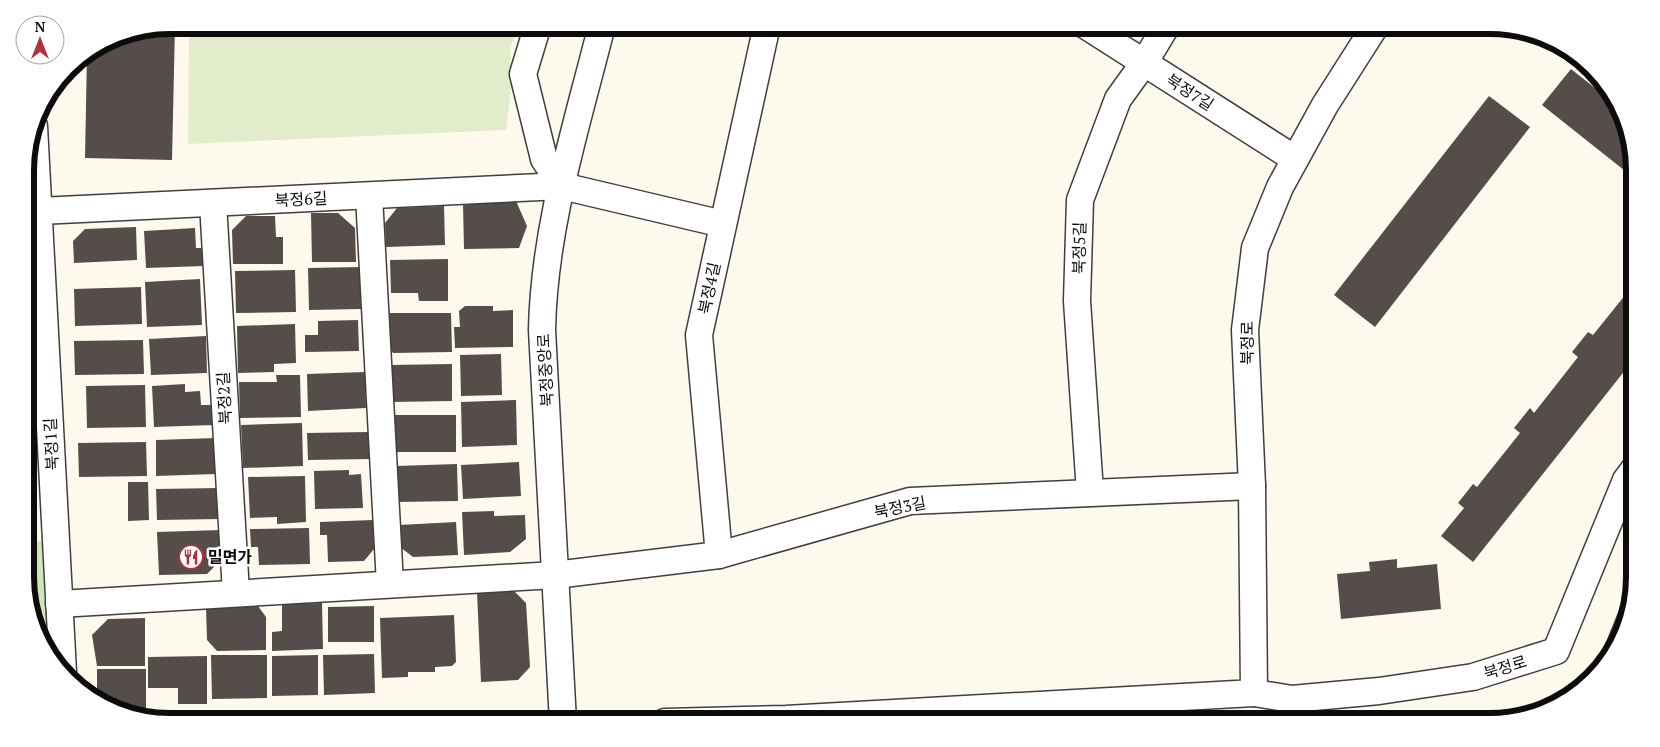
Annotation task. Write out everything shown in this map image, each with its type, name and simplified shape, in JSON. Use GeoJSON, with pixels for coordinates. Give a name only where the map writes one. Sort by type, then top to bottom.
{"type":"FeatureCollection","features":[{"type":"Feature","properties":{"kind":"street"},"geometry":{"type":"LineString","coordinates":[[535,34],[523,74],[544,160],[562,186]]}},
{"type":"Feature","properties":{"kind":"street","name":"북정중앙로"},"geometry":{"type":"LineString","coordinates":[[563,713],[542,330],[543,293],[548,248],[600,34]]}},
{"type":"Feature","properties":{"kind":"street","name":"북정4길"},"geometry":{"type":"LineString","coordinates":[[719,555],[699,335],[765,34]]}},
{"type":"Feature","properties":{"kind":"street","name":"북정7길"},"geometry":{"type":"LineString","coordinates":[[1099,34],[1295,160]]}},
{"type":"Feature","properties":{"kind":"street","name":"북정5길"},"geometry":{"type":"LineString","coordinates":[[1090,492],[1077,301],[1080,200],[1118,99],[1144,63],[1162,34]]}},
{"type":"Feature","properties":{"kind":"street","name":"북정로"},"geometry":{"type":"LineString","coordinates":[[1254,693],[1252,486],[1245,330],[1255,248],[1280,187],[1325,105],[1370,34]]}},
{"type":"Feature","properties":{"kind":"street","name":"북정1길"},"geometry":{"type":"LineString","coordinates":[[35,150],[62,660]]}},
{"type":"Feature","properties":{"kind":"street","name":"북정6길"},"geometry":{"type":"LineString","coordinates":[[39,211],[562,186],[723,224]]}},
{"type":"Feature","properties":{"kind":"street"},"geometry":{"type":"LineString","coordinates":[[368,196],[390,584]]}},
{"type":"Feature","properties":{"kind":"street","name":"북정2길"},"geometry":{"type":"LineString","coordinates":[[213,204],[236,593]]}},
{"type":"Feature","properties":{"kind":"street","name":"북정로"},"geometry":{"type":"LineString","coordinates":[[1066,713],[1119,712],[1254,693],[1292,699],[1379,691],[1474,676],[1556,651],[1626,480]]}},
{"type":"Feature","properties":{"kind":"street","name":"북정3길"},"geometry":{"type":"LineString","coordinates":[[555,575],[719,555],[910,502],[1090,492],[1252,486]]}},
{"type":"Feature","properties":{"kind":"street"},"geometry":{"type":"LineString","coordinates":[[59,604],[555,575]]}},
{"type":"Feature","properties":{"kind":"green space"},"geometry":{"type":"Polygon","coordinates":[[[189,34],[516,34],[510,48],[512,82],[506,130],[188,144],[189,34]]]}},
{"type":"Feature","properties":{"kind":"green space"},"geometry":{"type":"Polygon","coordinates":[[[34,540],[43,542],[48,638],[38,613],[34,577],[34,540]]]}},
{"type":"Feature","properties":{"kind":"green space"},"geometry":{"type":"Polygon","coordinates":[[[1533,706],[1517,711],[1494,713],[1533,706]]]}},
{"type":"Feature","properties":{"kind":"building"},"geometry":{"type":"Polygon","coordinates":[[[175,34],[172,160],[85,158],[87,62],[102,52],[134,38],[175,34]]]}},
{"type":"Feature","properties":{"kind":"building"},"geometry":{"type":"Polygon","coordinates":[[[1571,69],[1603,94],[1616,118],[1622,134],[1626,172],[1542,105],[1571,69]]]}},
{"type":"Feature","properties":{"kind":"building"},"geometry":{"type":"Polygon","coordinates":[[[1489,96],[1530,127],[1375,327],[1334,295],[1489,96]]]}},
{"type":"Feature","properties":{"kind":"building"},"geometry":{"type":"Polygon","coordinates":[[[516,201],[527,226],[519,248],[464,249],[463,203],[516,201]]]}},
{"type":"Feature","properties":{"kind":"building"},"geometry":{"type":"Polygon","coordinates":[[[444,206],[445,245],[386,247],[385,223],[397,208],[444,206]]]}},
{"type":"Feature","properties":{"kind":"building"},"geometry":{"type":"Polygon","coordinates":[[[311,213],[338,213],[355,228],[356,262],[312,262],[311,213]]]}},
{"type":"Feature","properties":{"kind":"building"},"geometry":{"type":"Polygon","coordinates":[[[246,216],[275,216],[276,237],[283,237],[283,264],[233,264],[232,230],[246,216]]]}},
{"type":"Feature","properties":{"kind":"building"},"geometry":{"type":"Polygon","coordinates":[[[136,227],[137,260],[74,263],[73,241],[85,229],[136,227]]]}},
{"type":"Feature","properties":{"kind":"building"},"geometry":{"type":"Polygon","coordinates":[[[195,228],[196,248],[203,248],[204,266],[146,268],[144,231],[195,228]]]}},
{"type":"Feature","properties":{"kind":"building"},"geometry":{"type":"Polygon","coordinates":[[[448,259],[448,301],[419,301],[418,293],[391,293],[390,260],[448,259]]]}},
{"type":"Feature","properties":{"kind":"building"},"geometry":{"type":"Polygon","coordinates":[[[360,267],[361,309],[309,310],[308,268],[360,267]]]}},
{"type":"Feature","properties":{"kind":"building"},"geometry":{"type":"Polygon","coordinates":[[[295,270],[296,312],[236,313],[235,271],[295,270]]]}},
{"type":"Feature","properties":{"kind":"building"},"geometry":{"type":"Polygon","coordinates":[[[200,279],[202,325],[147,327],[145,282],[200,279]]]}},
{"type":"Feature","properties":{"kind":"building"},"geometry":{"type":"Polygon","coordinates":[[[141,287],[142,324],[75,326],[74,289],[141,287]]]}},
{"type":"Feature","properties":{"kind":"building"},"geometry":{"type":"Polygon","coordinates":[[[1626,294],[1626,369],[1473,562],[1441,536],[1464,508],[1458,503],[1473,484],[1477,487],[1520,433],[1514,428],[1530,408],[1534,413],[1578,357],[1572,352],[1588,332],[1593,335],[1626,294]]]}},
{"type":"Feature","properties":{"kind":"building"},"geometry":{"type":"Polygon","coordinates":[[[465,306],[493,306],[493,311],[513,310],[513,347],[455,348],[454,327],[460,327],[459,311],[465,306]]]}},
{"type":"Feature","properties":{"kind":"building"},"geometry":{"type":"Polygon","coordinates":[[[388,313],[451,313],[452,352],[393,353],[388,345],[388,313]]]}},
{"type":"Feature","properties":{"kind":"building"},"geometry":{"type":"Polygon","coordinates":[[[358,320],[359,351],[305,352],[305,335],[318,335],[318,321],[358,320]]]}},
{"type":"Feature","properties":{"kind":"building"},"geometry":{"type":"Polygon","coordinates":[[[295,324],[296,363],[274,364],[274,372],[238,373],[237,326],[295,324]]]}},
{"type":"Feature","properties":{"kind":"building"},"geometry":{"type":"Polygon","coordinates":[[[206,336],[207,373],[151,375],[149,339],[206,336]]]}},
{"type":"Feature","properties":{"kind":"building"},"geometry":{"type":"Polygon","coordinates":[[[143,340],[144,374],[75,375],[74,341],[143,340]]]}},
{"type":"Feature","properties":{"kind":"building"},"geometry":{"type":"Polygon","coordinates":[[[501,354],[502,395],[461,396],[460,355],[501,354]]]}},
{"type":"Feature","properties":{"kind":"building"},"geometry":{"type":"Polygon","coordinates":[[[452,364],[452,401],[391,402],[390,365],[452,364]]]}},
{"type":"Feature","properties":{"kind":"building"},"geometry":{"type":"Polygon","coordinates":[[[365,372],[366,408],[308,411],[307,374],[365,372]]]}},
{"type":"Feature","properties":{"kind":"building"},"geometry":{"type":"Polygon","coordinates":[[[276,375],[300,375],[301,417],[240,418],[239,382],[277,382],[276,375]]]}},
{"type":"Feature","properties":{"kind":"building"},"geometry":{"type":"Polygon","coordinates":[[[185,384],[185,392],[200,391],[201,405],[214,405],[214,425],[154,427],[152,386],[185,384]]]}},
{"type":"Feature","properties":{"kind":"building"},"geometry":{"type":"Polygon","coordinates":[[[145,385],[146,427],[87,428],[86,386],[145,385]]]}},
{"type":"Feature","properties":{"kind":"building"},"geometry":{"type":"Polygon","coordinates":[[[516,400],[517,445],[462,447],[461,402],[516,400]]]}},
{"type":"Feature","properties":{"kind":"building"},"geometry":{"type":"Polygon","coordinates":[[[394,415],[456,415],[456,452],[395,452],[394,415]]]}},
{"type":"Feature","properties":{"kind":"building"},"geometry":{"type":"Polygon","coordinates":[[[302,423],[303,466],[243,468],[241,425],[302,423]]]}},
{"type":"Feature","properties":{"kind":"building"},"geometry":{"type":"Polygon","coordinates":[[[369,432],[369,459],[308,460],[307,433],[369,432]]]}},
{"type":"Feature","properties":{"kind":"building"},"geometry":{"type":"Polygon","coordinates":[[[215,438],[216,474],[156,476],[156,440],[215,438]]]}},
{"type":"Feature","properties":{"kind":"building"},"geometry":{"type":"Polygon","coordinates":[[[146,442],[147,476],[79,477],[78,443],[146,442]]]}},
{"type":"Feature","properties":{"kind":"building"},"geometry":{"type":"Polygon","coordinates":[[[519,462],[521,496],[463,499],[461,465],[519,462]]]}},
{"type":"Feature","properties":{"kind":"building"},"geometry":{"type":"Polygon","coordinates":[[[457,464],[458,501],[397,502],[396,466],[457,464]]]}},
{"type":"Feature","properties":{"kind":"building"},"geometry":{"type":"Polygon","coordinates":[[[349,470],[349,475],[361,474],[363,508],[315,509],[314,471],[349,470]]]}},
{"type":"Feature","properties":{"kind":"building"},"geometry":{"type":"Polygon","coordinates":[[[305,476],[306,522],[277,524],[277,517],[250,518],[248,477],[305,476]]]}},
{"type":"Feature","properties":{"kind":"building"},"geometry":{"type":"Polygon","coordinates":[[[128,482],[148,482],[149,520],[128,521],[128,482]]]}},
{"type":"Feature","properties":{"kind":"building"},"geometry":{"type":"Polygon","coordinates":[[[219,488],[220,519],[157,520],[156,489],[219,488]]]}},
{"type":"Feature","properties":{"kind":"building"},"geometry":{"type":"Polygon","coordinates":[[[494,511],[494,516],[525,515],[526,539],[510,552],[464,555],[462,512],[494,511]]]}},
{"type":"Feature","properties":{"kind":"building"},"geometry":{"type":"Polygon","coordinates":[[[373,520],[374,549],[364,561],[328,562],[327,535],[320,535],[320,522],[373,520]]]}},
{"type":"Feature","properties":{"kind":"building"},"geometry":{"type":"Polygon","coordinates":[[[456,522],[458,555],[413,557],[400,547],[399,525],[456,522]]]}},
{"type":"Feature","properties":{"kind":"building"},"geometry":{"type":"Polygon","coordinates":[[[309,528],[310,564],[259,565],[258,547],[251,547],[250,529],[309,528]]]}},
{"type":"Feature","properties":{"kind":"building"},"geometry":{"type":"Polygon","coordinates":[[[221,530],[222,559],[207,574],[159,575],[157,532],[221,530]]]}},
{"type":"Feature","properties":{"kind":"building"},"geometry":{"type":"Polygon","coordinates":[[[1397,559],[1397,568],[1437,564],[1441,609],[1341,619],[1337,574],[1370,571],[1369,562],[1397,559]]]}},
{"type":"Feature","properties":{"kind":"building"},"geometry":{"type":"Polygon","coordinates":[[[513,590],[526,603],[530,667],[518,680],[481,682],[477,592],[513,590]]]}},
{"type":"Feature","properties":{"kind":"building"},"geometry":{"type":"Polygon","coordinates":[[[1625,595],[1622,613],[1616,629],[1601,654],[1625,595]]]}},
{"type":"Feature","properties":{"kind":"building"},"geometry":{"type":"Polygon","coordinates":[[[322,603],[323,649],[272,651],[272,632],[282,631],[282,604],[322,603]]]}},
{"type":"Feature","properties":{"kind":"building"},"geometry":{"type":"Polygon","coordinates":[[[258,606],[266,617],[266,650],[217,651],[207,640],[206,607],[258,606]]]}},
{"type":"Feature","properties":{"kind":"building"},"geometry":{"type":"Polygon","coordinates":[[[374,606],[374,642],[328,642],[328,607],[374,606]]]}},
{"type":"Feature","properties":{"kind":"building"},"geometry":{"type":"Polygon","coordinates":[[[454,615],[456,662],[452,666],[435,667],[435,672],[408,672],[408,677],[382,678],[380,618],[454,615]]]}},
{"type":"Feature","properties":{"kind":"building"},"geometry":{"type":"Polygon","coordinates":[[[145,618],[145,666],[97,666],[92,635],[108,619],[145,618]]]}},
{"type":"Feature","properties":{"kind":"building"},"geometry":{"type":"Polygon","coordinates":[[[374,654],[375,693],[324,695],[323,655],[374,654]]]}},
{"type":"Feature","properties":{"kind":"building"},"geometry":{"type":"Polygon","coordinates":[[[211,655],[267,655],[267,698],[212,699],[211,655]]]}},
{"type":"Feature","properties":{"kind":"building"},"geometry":{"type":"Polygon","coordinates":[[[318,655],[318,695],[272,696],[272,656],[318,655]]]}},
{"type":"Feature","properties":{"kind":"building"},"geometry":{"type":"Polygon","coordinates":[[[207,656],[207,704],[178,704],[178,688],[148,688],[148,657],[207,656]]]}},
{"type":"Feature","properties":{"kind":"building"},"geometry":{"type":"Polygon","coordinates":[[[97,669],[146,669],[146,708],[126,706],[97,692],[97,669]]]}},
{"type":"Feature","properties":{"kind":"place","name":"밀면가"},"geometry":{"type":"Point","coordinates":[191,557]}}]}
